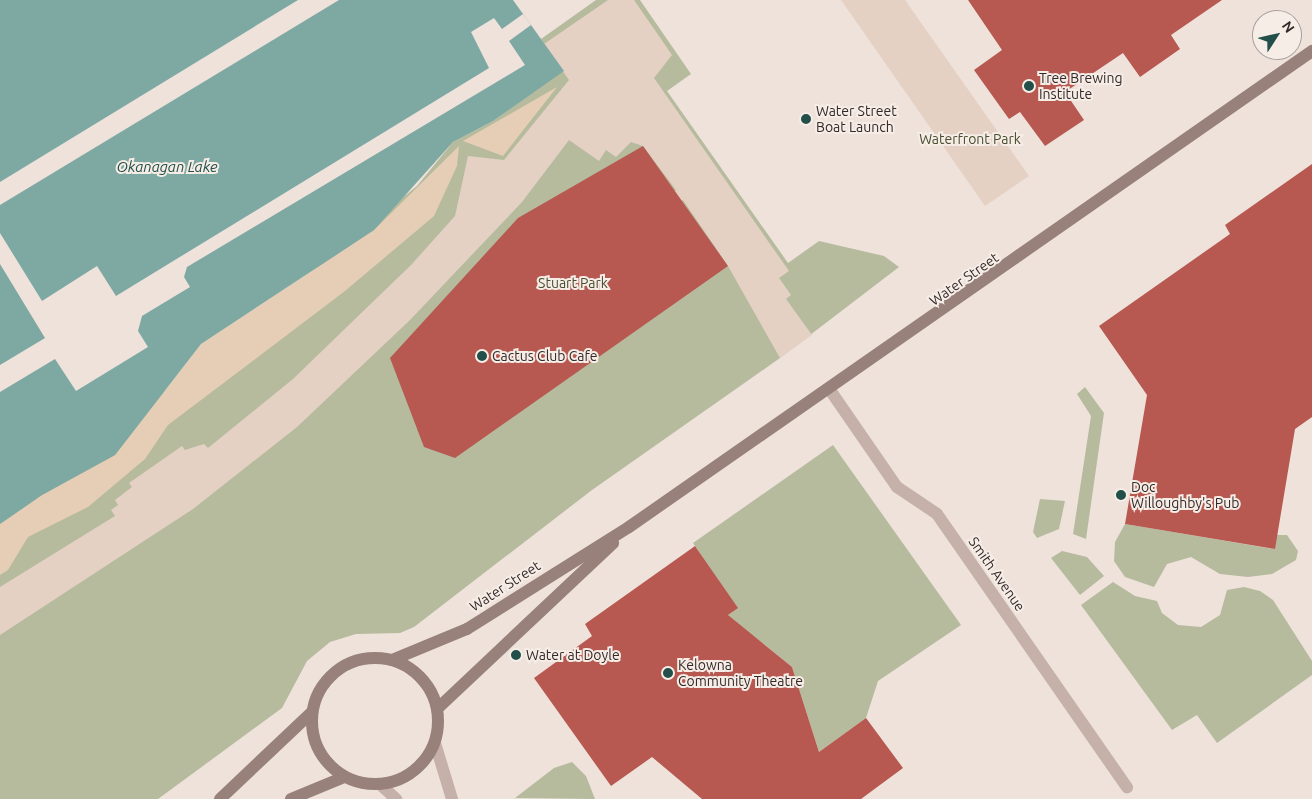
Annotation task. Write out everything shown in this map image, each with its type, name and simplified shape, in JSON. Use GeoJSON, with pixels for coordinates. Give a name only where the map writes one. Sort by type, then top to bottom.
{"type":"FeatureCollection","features":[{"type":"Feature","properties":{"kind":"main road","name":"Water Street"},"geometry":{"type":"LineString","coordinates":[[392,660],[467,629],[630,527],[830,390],[1312,52]]}},
{"type":"Feature","properties":{"kind":"main road","name":"Water Street"},"geometry":{"type":"LineString","coordinates":[[437,709],[630,527]]}},
{"type":"Feature","properties":{"kind":"main road"},"geometry":{"type":"LineString","coordinates":[[356,660],[392,660],[423,679],[437,709],[435,743],[416,770],[381,785],[344,777],[317,749],[311,713],[316,696],[339,668],[356,660]]}},
{"type":"Feature","properties":{"kind":"main road"},"geometry":{"type":"LineString","coordinates":[[220,799],[311,713]]}},
{"type":"Feature","properties":{"kind":"main road"},"geometry":{"type":"LineString","coordinates":[[291,799],[344,777]]}},
{"type":"Feature","properties":{"kind":"street","name":"Smith Avenue"},"geometry":{"type":"LineString","coordinates":[[830,390],[897,487],[937,514],[1127,787]]}},
{"type":"Feature","properties":{"kind":"street"},"geometry":{"type":"LineString","coordinates":[[435,743],[452,799]]}},
{"type":"Feature","properties":{"kind":"street"},"geometry":{"type":"LineString","coordinates":[[381,785],[396,799]]}},
{"type":"Feature","properties":{"kind":"green space","name":"Stuart Park"},"geometry":{"type":"Polygon","coordinates":[[[596,0],[640,0],[691,74],[667,91],[788,263],[819,241],[884,256],[899,267],[780,358],[592,490],[414,627],[400,633],[356,634],[330,642],[307,661],[282,708],[158,799],[0,799],[0,524],[417,186],[453,142],[493,121],[563,71],[541,39],[596,0]]]}},
{"type":"Feature","properties":{"kind":"green space"},"geometry":{"type":"Polygon","coordinates":[[[1085,387],[1104,413],[1086,539],[1073,534],[1091,416],[1077,394],[1085,387]]]}},
{"type":"Feature","properties":{"kind":"green space"},"geometry":{"type":"Polygon","coordinates":[[[833,445],[961,625],[878,681],[866,718],[819,752],[792,667],[751,634],[744,635],[728,615],[737,608],[693,543],[833,445]]]}},
{"type":"Feature","properties":{"kind":"green space"},"geometry":{"type":"Polygon","coordinates":[[[1040,499],[1065,501],[1059,529],[1037,538],[1033,532],[1040,499]]]}},
{"type":"Feature","properties":{"kind":"green space"},"geometry":{"type":"Polygon","coordinates":[[[1125,524],[1274,549],[1276,535],[1287,535],[1298,551],[1296,560],[1272,574],[1248,577],[1220,574],[1191,557],[1167,564],[1154,587],[1125,577],[1114,561],[1115,542],[1125,524]]]}},
{"type":"Feature","properties":{"kind":"green space"},"geometry":{"type":"Polygon","coordinates":[[[1062,551],[1087,557],[1104,576],[1080,595],[1051,558],[1062,551]]]}},
{"type":"Feature","properties":{"kind":"green space"},"geometry":{"type":"Polygon","coordinates":[[[1113,582],[1135,596],[1157,601],[1162,613],[1178,625],[1201,627],[1220,615],[1227,590],[1244,587],[1260,591],[1273,600],[1312,661],[1312,675],[1217,743],[1197,715],[1172,730],[1081,605],[1113,582]]]}},
{"type":"Feature","properties":{"kind":"green space"},"geometry":{"type":"Polygon","coordinates":[[[572,762],[586,776],[595,799],[515,798],[554,768],[572,762]]]}},
{"type":"Feature","properties":{"kind":"sand"},"geometry":{"type":"Polygon","coordinates":[[[557,87],[503,156],[463,141],[557,87]]]}},
{"type":"Feature","properties":{"kind":"sand"},"geometry":{"type":"Polygon","coordinates":[[[459,146],[457,166],[434,216],[345,291],[168,425],[145,459],[88,507],[28,537],[8,570],[0,575],[0,524],[42,495],[115,455],[201,344],[374,230],[459,146]]]}},
{"type":"Feature","properties":{"kind":"shaded area"},"geometry":{"type":"Polygon","coordinates":[[[608,0],[634,0],[672,55],[654,78],[789,271],[779,278],[791,295],[786,299],[812,335],[780,358],[728,266],[683,200],[677,203],[671,194],[676,190],[643,146],[631,142],[616,157],[606,150],[599,161],[569,140],[522,202],[410,320],[297,427],[193,509],[0,635],[0,587],[115,516],[111,510],[118,505],[115,500],[132,487],[129,483],[182,446],[185,450],[204,444],[208,448],[293,379],[411,265],[455,216],[468,156],[504,160],[569,80],[544,44],[608,0]]]}},
{"type":"Feature","properties":{"kind":"shaded area","name":"Waterfront Park"},"geometry":{"type":"Polygon","coordinates":[[[841,0],[905,0],[1029,176],[985,206],[841,0]]]}},
{"type":"Feature","properties":{"kind":"water","name":"Okanagan Lake"},"geometry":{"type":"Polygon","coordinates":[[[0,0],[513,0],[564,71],[493,121],[453,142],[374,230],[201,344],[115,455],[42,495],[0,524],[0,0]]]}},
{"type":"Feature","properties":{"kind":"pier"},"geometry":{"type":"Polygon","coordinates":[[[298,0],[339,0],[0,205],[0,182],[298,0]]]}},
{"type":"Feature","properties":{"kind":"pier"},"geometry":{"type":"Polygon","coordinates":[[[523,14],[531,25],[509,41],[525,65],[187,267],[184,277],[190,287],[142,316],[138,331],[148,347],[76,391],[55,359],[0,392],[0,365],[45,338],[0,264],[0,233],[42,301],[97,266],[116,296],[489,68],[471,32],[494,18],[502,29],[523,14]]]}},
{"type":"Feature","properties":{"kind":"building"},"geometry":{"type":"Polygon","coordinates":[[[968,0],[1222,0],[1171,35],[1180,49],[1140,77],[1123,53],[1065,92],[1084,120],[1045,146],[1020,112],[1009,119],[974,70],[1002,50],[968,0]]]}},
{"type":"Feature","properties":{"kind":"building"},"geometry":{"type":"Polygon","coordinates":[[[643,146],[728,266],[455,458],[424,447],[390,358],[518,218],[643,146]]]}},
{"type":"Feature","properties":{"kind":"building"},"geometry":{"type":"Polygon","coordinates":[[[1312,164],[1312,417],[1295,429],[1275,549],[1125,524],[1147,395],[1099,326],[1230,234],[1225,225],[1312,164]]]}},
{"type":"Feature","properties":{"kind":"building","name":"Kelowna Community Theatre"},"geometry":{"type":"Polygon","coordinates":[[[695,546],[738,608],[728,615],[792,667],[819,752],[866,718],[903,768],[861,799],[702,799],[652,757],[611,786],[534,678],[592,636],[585,624],[695,546]]]}},
{"type":"Feature","properties":{"kind":"place","name":"Tree Brewing Institute"},"geometry":{"type":"Point","coordinates":[1029,86]}},
{"type":"Feature","properties":{"kind":"place","name":"Water Street Boat Launch"},"geometry":{"type":"Point","coordinates":[806,119]}},
{"type":"Feature","properties":{"kind":"place","name":"Cactus Club Cafe"},"geometry":{"type":"Point","coordinates":[482,356]}},
{"type":"Feature","properties":{"kind":"place","name":"Doc Willoughby's Pub"},"geometry":{"type":"Point","coordinates":[1121,495]}},
{"type":"Feature","properties":{"kind":"place","name":"Water at Doyle"},"geometry":{"type":"Point","coordinates":[516,655]}},
{"type":"Feature","properties":{"kind":"place","name":"Kelowna Community Theatre"},"geometry":{"type":"Point","coordinates":[668,673]}}]}
